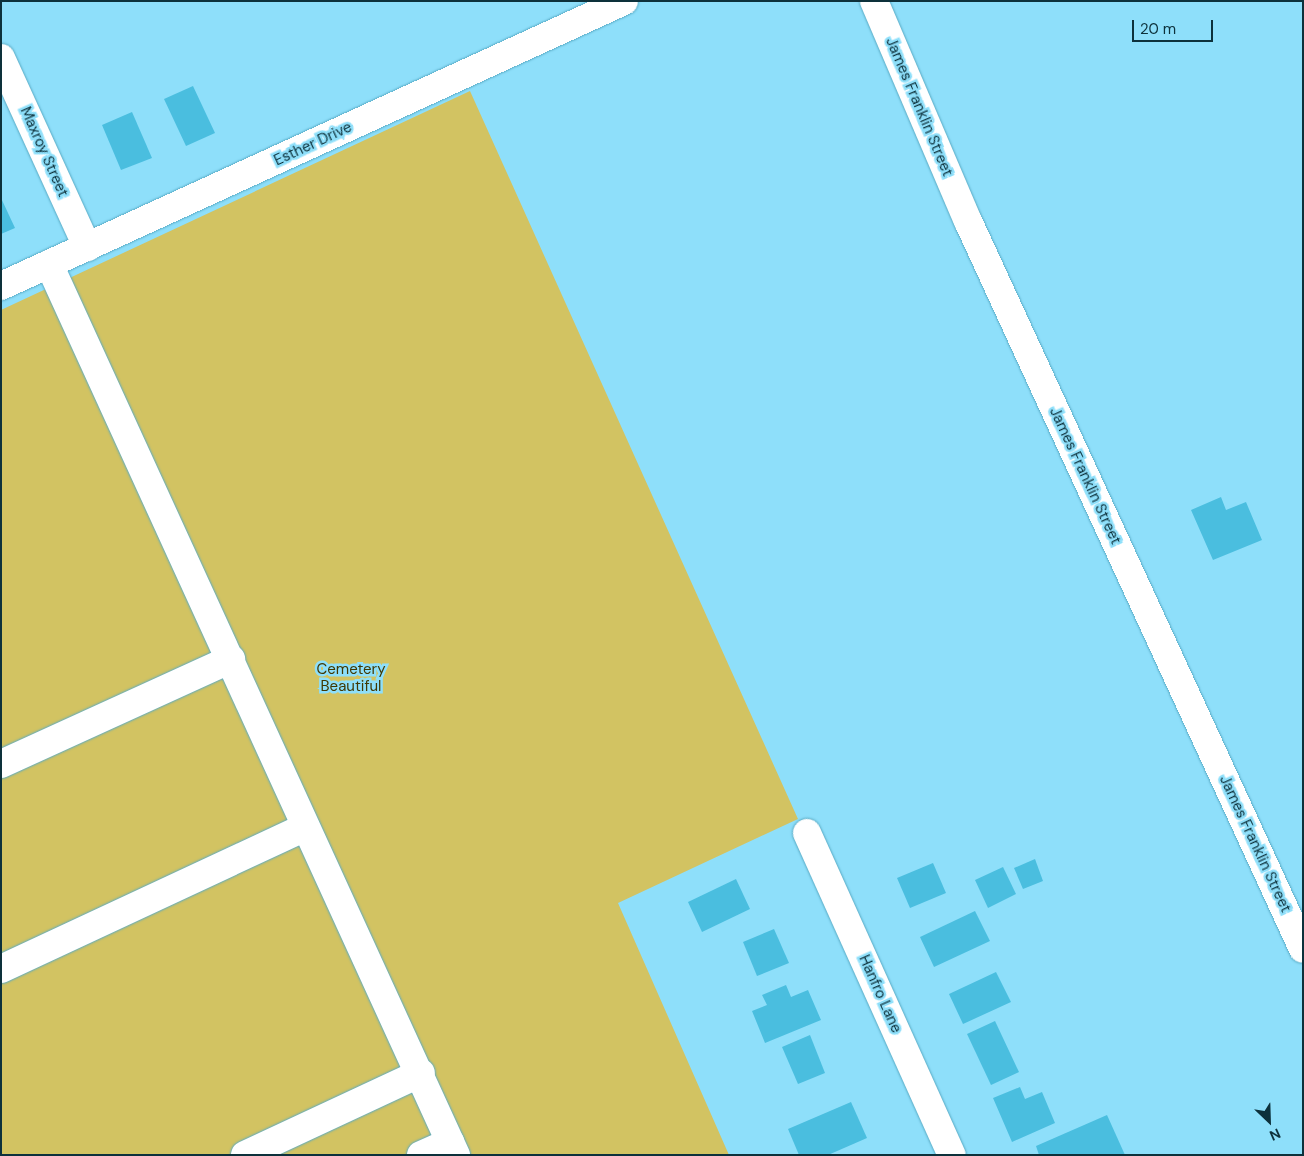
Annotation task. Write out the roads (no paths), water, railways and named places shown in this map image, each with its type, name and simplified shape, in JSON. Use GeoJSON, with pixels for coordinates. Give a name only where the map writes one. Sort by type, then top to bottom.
{"type":"FeatureCollection","features":[{"type":"Feature","properties":{"kind":"street","name":"Esther Drive"},"geometry":{"type":"LineString","coordinates":[[1,286],[624,1]]}},
{"type":"Feature","properties":{"kind":"street","name":"James Franklin Street"},"geometry":{"type":"LineString","coordinates":[[874,1],[968,221],[1303,949]]}},
{"type":"Feature","properties":{"kind":"street","name":"Maxroy Street"},"geometry":{"type":"LineString","coordinates":[[1,58],[87,247]]}},
{"type":"Feature","properties":{"kind":"street"},"geometry":{"type":"LineString","coordinates":[[49,264],[231,658],[305,827],[421,1074],[453,1148],[421,1155]]}},
{"type":"Feature","properties":{"kind":"street"},"geometry":{"type":"LineString","coordinates":[[1,764],[231,658]]}},
{"type":"Feature","properties":{"kind":"street"},"geometry":{"type":"LineString","coordinates":[[1,968],[305,827]]}},
{"type":"Feature","properties":{"kind":"street","name":"Hanfro Lane"},"geometry":{"type":"LineString","coordinates":[[807,833],[952,1155]]}},
{"type":"Feature","properties":{"kind":"street"},"geometry":{"type":"LineString","coordinates":[[245,1155],[421,1074]]}},
{"type":"Feature","properties":{"kind":"park label","name":"Cemetery Beautiful"},"geometry":{"type":"Point","coordinates":[351,678]}}]}
